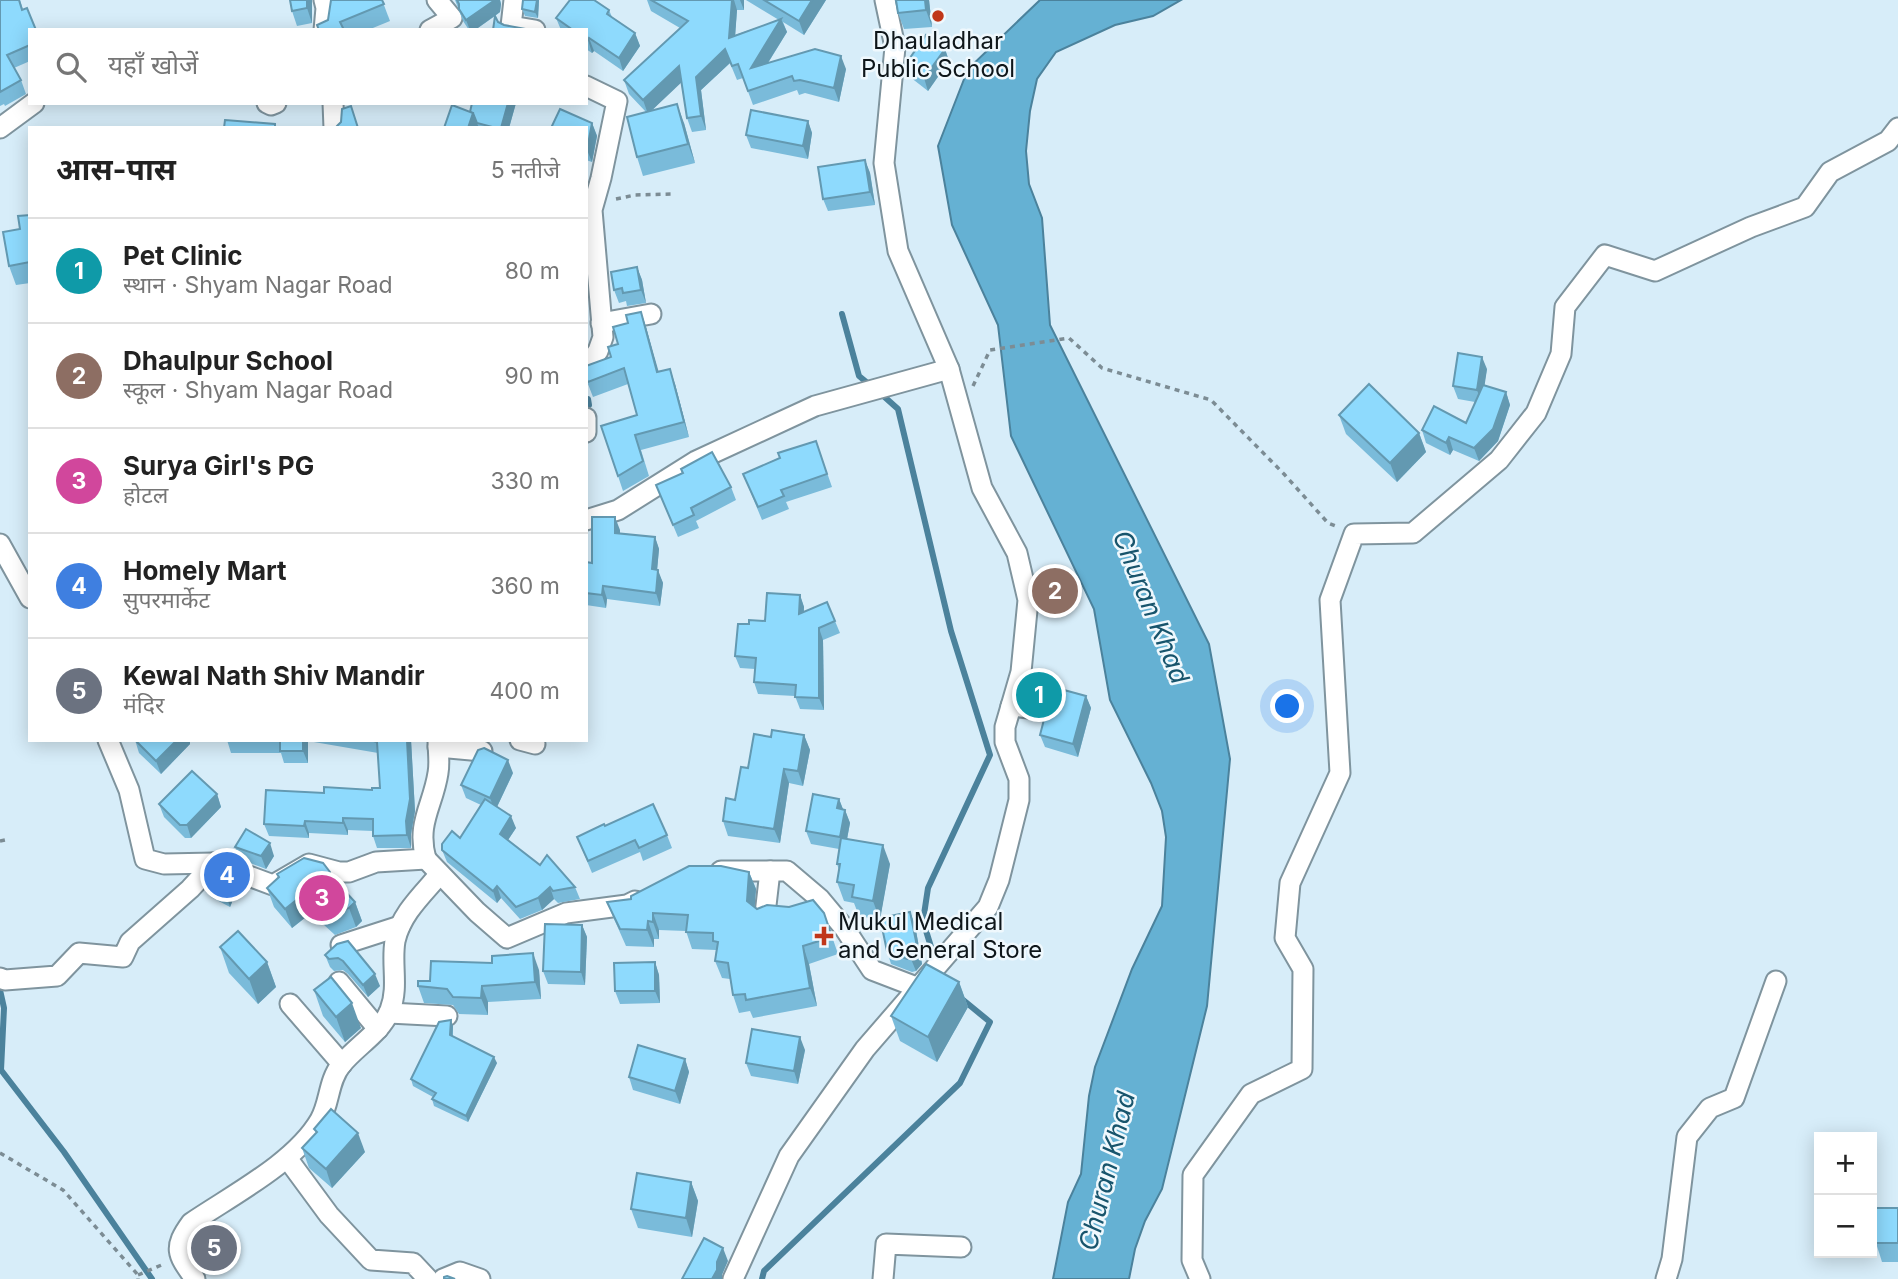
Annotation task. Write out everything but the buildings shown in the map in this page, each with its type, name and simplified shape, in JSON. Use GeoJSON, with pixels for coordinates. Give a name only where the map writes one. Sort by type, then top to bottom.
{"type":"FeatureCollection","features":[{"type":"Feature","properties":{"kind":"street"},"geometry":{"type":"LineString","coordinates":[[324,0],[329,28]]}},
{"type":"Feature","properties":{"kind":"street"},"geometry":{"type":"LineString","coordinates":[[434,28],[452,18],[437,0]]}},
{"type":"Feature","properties":{"kind":"street"},"geometry":{"type":"LineString","coordinates":[[514,0],[512,26],[524,28]]}},
{"type":"Feature","properties":{"kind":"street"},"geometry":{"type":"LineString","coordinates":[[733,1279],[789,1156],[865,1049],[988,906],[999,880],[1020,789],[1005,742],[1005,727],[1021,672],[1028,600],[1022,565],[982,488],[949,369],[898,251],[884,163],[895,47],[885,0]]}},
{"type":"Feature","properties":{"kind":"street"},"geometry":{"type":"LineString","coordinates":[[588,87],[617,101],[594,176],[592,210],[603,337],[598,351],[588,365]]}},
{"type":"Feature","properties":{"kind":"street"},"geometry":{"type":"LineString","coordinates":[[0,128],[31,105]]}},
{"type":"Feature","properties":{"kind":"street"},"geometry":{"type":"LineString","coordinates":[[333,105],[334,126]]}},
{"type":"Feature","properties":{"kind":"street"},"geometry":{"type":"LineString","coordinates":[[1200,1279],[1192,1260],[1193,1175],[1251,1094],[1302,1069],[1303,969],[1285,938],[1290,883],[1340,773],[1329,600],[1354,534],[1413,533],[1499,460],[1536,413],[1561,354],[1565,307],[1605,255],[1655,271],[1751,227],[1805,207],[1830,172],[1888,141],[1898,128]]}},
{"type":"Feature","properties":{"kind":"street"},"geometry":{"type":"LineString","coordinates":[[601,323],[651,314]]}},
{"type":"Feature","properties":{"kind":"street"},"geometry":{"type":"LineString","coordinates":[[588,519],[618,510],[696,461],[815,406],[949,369]]}},
{"type":"Feature","properties":{"kind":"street"},"geometry":{"type":"LineString","coordinates":[[0,544],[28,594]]}},
{"type":"Feature","properties":{"kind":"street"},"geometry":{"type":"LineString","coordinates":[[1011,706],[1046,710]]}},
{"type":"Feature","properties":{"kind":"street"},"geometry":{"type":"LineString","coordinates":[[114,743],[129,790],[145,859],[164,864],[214,863],[273,885],[309,864],[349,872],[376,862],[426,859]]}},
{"type":"Feature","properties":{"kind":"street"},"geometry":{"type":"LineString","coordinates":[[482,751],[438,744],[439,773],[422,828],[426,859],[477,912],[508,938],[566,913],[626,905],[648,894]]}},
{"type":"Feature","properties":{"kind":"street"},"geometry":{"type":"LineString","coordinates":[[0,978],[5,980],[57,975],[79,953],[122,957],[130,942],[190,889],[214,863]]}},
{"type":"Feature","properties":{"kind":"street"},"geometry":{"type":"LineString","coordinates":[[705,871],[787,871],[820,899],[845,929],[872,970],[919,988]]}},
{"type":"Feature","properties":{"kind":"street"},"geometry":{"type":"LineString","coordinates":[[765,914],[770,871]]}},
{"type":"Feature","properties":{"kind":"street"},"geometry":{"type":"LineString","coordinates":[[195,1279],[179,1257],[178,1246],[183,1235],[191,1223],[287,1158],[303,1143],[321,1118],[334,1075],[384,1021],[395,995],[398,933],[407,913],[439,875]]}},
{"type":"Feature","properties":{"kind":"street"},"geometry":{"type":"LineString","coordinates":[[341,945],[398,933]]}},
{"type":"Feature","properties":{"kind":"street"},"geometry":{"type":"LineString","coordinates":[[368,948],[398,933]]}},
{"type":"Feature","properties":{"kind":"street"},"geometry":{"type":"LineString","coordinates":[[1666,1279],[1672,1259],[1687,1138],[1710,1108],[1734,1098],[1776,981]]}},
{"type":"Feature","properties":{"kind":"street"},"geometry":{"type":"LineString","coordinates":[[339,982],[384,1021],[447,1016]]}},
{"type":"Feature","properties":{"kind":"street"},"geometry":{"type":"LineString","coordinates":[[290,1004],[342,1064]]}},
{"type":"Feature","properties":{"kind":"street"},"geometry":{"type":"LineString","coordinates":[[287,1158],[329,1215],[371,1260],[413,1263],[428,1279]]}},
{"type":"Feature","properties":{"kind":"street"},"geometry":{"type":"LineString","coordinates":[[883,1279],[887,1244],[961,1247]]}},
{"type":"Feature","properties":{"kind":"street"},"geometry":{"type":"LineString","coordinates":[[443,1279],[460,1272],[480,1279]]}},
{"type":"Feature","properties":{"kind":"path"},"geometry":{"type":"LineString","coordinates":[[593,204],[635,195],[674,194]]}},
{"type":"Feature","properties":{"kind":"path"},"geometry":{"type":"LineString","coordinates":[[961,413],[990,350],[1069,338],[1102,368],[1210,400],[1284,474],[1328,523],[1354,534]]}},
{"type":"Feature","properties":{"kind":"path"},"geometry":{"type":"LineString","coordinates":[[0,1153],[63,1190],[138,1277],[179,1257]]}},
{"type":"Feature","properties":{"kind":"water","name":"Churan Khad"},"geometry":{"type":"Polygon","coordinates":[[[1040,0],[1181,0],[1153,16],[1115,25],[1056,52],[1037,79],[1026,151],[1029,184],[1042,218],[1050,325],[1209,644],[1230,759],[1207,1006],[1162,1189],[1145,1221],[1135,1249],[1129,1279],[1053,1279],[1068,1202],[1081,1174],[1089,1096],[1095,1067],[1132,969],[1162,906],[1166,837],[1162,811],[1110,700],[1094,609],[1011,436],[998,325],[952,225],[938,146],[968,69],[1040,0]]]}},
{"type":"Feature","properties":{"kind":"waterway"},"geometry":{"type":"LineString","coordinates":[[842,314],[859,376],[870,385]]}},
{"type":"Feature","properties":{"kind":"waterway"},"geometry":{"type":"LineString","coordinates":[[879,392],[898,409],[951,631],[990,755],[928,888],[923,921],[936,963]]}},
{"type":"Feature","properties":{"kind":"waterway"},"geometry":{"type":"LineString","coordinates":[[588,399],[589,405]]}},
{"type":"Feature","properties":{"kind":"waterway"},"geometry":{"type":"LineString","coordinates":[[0,990],[4,1008],[1,1070],[64,1152],[152,1279]]}},
{"type":"Feature","properties":{"kind":"waterway"},"geometry":{"type":"LineString","coordinates":[[762,1279],[764,1271],[960,1083],[990,1022],[962,999]]}},
{"type":"Feature","properties":{"kind":"place","name":"Dhauladhar Public School"},"geometry":{"type":"Point","coordinates":[938,16]}},
{"type":"Feature","properties":{"kind":"place","name":"Dhaulpur School"},"geometry":{"type":"Point","coordinates":[1055,591]}},
{"type":"Feature","properties":{"kind":"place","name":"Pet Clinic"},"geometry":{"type":"Point","coordinates":[1039,695]}},
{"type":"Feature","properties":{"kind":"place","name":"Homely Mart"},"geometry":{"type":"Point","coordinates":[227,875]}},
{"type":"Feature","properties":{"kind":"place","name":"Surya Girl's PG"},"geometry":{"type":"Point","coordinates":[322,898]}},
{"type":"Feature","properties":{"kind":"place","name":"Mukul Medical and General Store"},"geometry":{"type":"Point","coordinates":[824,936]}},
{"type":"Feature","properties":{"kind":"place","name":"Kewal Nath Shiv Mandir"},"geometry":{"type":"Point","coordinates":[214,1248]}}]}
